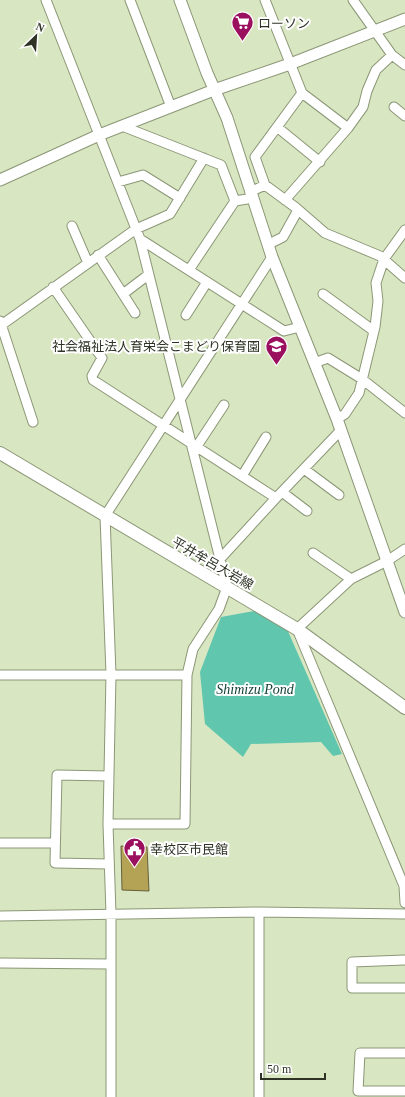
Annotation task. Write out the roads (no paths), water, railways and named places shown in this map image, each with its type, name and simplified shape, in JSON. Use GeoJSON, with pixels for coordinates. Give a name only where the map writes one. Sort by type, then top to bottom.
{"type":"FeatureCollection","features":[{"type":"Feature","properties":{"kind":"main road","name":"平井牟呂大岩線"},"geometry":{"type":"LineString","coordinates":[[0,452],[105,516],[227,586],[297,629],[405,708]]}},
{"type":"Feature","properties":{"kind":"street"},"geometry":{"type":"LineString","coordinates":[[46,0],[140,239],[180,398],[194,445],[227,586],[219,609],[193,649],[187,674],[185,824],[108,824]]}},
{"type":"Feature","properties":{"kind":"street"},"geometry":{"type":"LineString","coordinates":[[180,0],[214,90],[227,118],[272,257],[337,419],[405,612]]}},
{"type":"Feature","properties":{"kind":"street"},"geometry":{"type":"LineString","coordinates":[[265,0],[302,93],[348,128]]}},
{"type":"Feature","properties":{"kind":"street"},"geometry":{"type":"LineString","coordinates":[[353,0],[392,55],[405,66]]}},
{"type":"Feature","properties":{"kind":"street"},"geometry":{"type":"LineString","coordinates":[[133,1],[171,107]]}},
{"type":"Feature","properties":{"kind":"street"},"geometry":{"type":"LineString","coordinates":[[0,180],[99,135],[214,90],[290,64],[375,29],[405,19]]}},
{"type":"Feature","properties":{"kind":"street"},"geometry":{"type":"LineString","coordinates":[[285,200],[320,162],[348,128],[363,107],[367,91],[376,70],[392,55]]}},
{"type":"Feature","properties":{"kind":"street"},"geometry":{"type":"LineString","coordinates":[[302,93],[255,157],[265,185],[325,233],[368,250],[384,259],[405,278]]}},
{"type":"Feature","properties":{"kind":"street"},"geometry":{"type":"LineString","coordinates":[[394,107],[405,116]]}},
{"type":"Feature","properties":{"kind":"street"},"geometry":{"type":"LineString","coordinates":[[122,126],[222,165],[235,201]]}},
{"type":"Feature","properties":{"kind":"street"},"geometry":{"type":"LineString","coordinates":[[277,127],[320,162]]}},
{"type":"Feature","properties":{"kind":"street"},"geometry":{"type":"LineString","coordinates":[[33,422],[0,324],[136,228],[170,214],[204,158]]}},
{"type":"Feature","properties":{"kind":"street"},"geometry":{"type":"LineString","coordinates":[[118,182],[143,175],[180,198]]}},
{"type":"Feature","properties":{"kind":"street"},"geometry":{"type":"LineString","coordinates":[[189,270],[235,201],[252,195],[265,185]]}},
{"type":"Feature","properties":{"kind":"street"},"geometry":{"type":"LineString","coordinates":[[269,244],[283,237],[298,210]]}},
{"type":"Feature","properties":{"kind":"street"},"geometry":{"type":"LineString","coordinates":[[72,226],[88,263]]}},
{"type":"Feature","properties":{"kind":"street"},"geometry":{"type":"LineString","coordinates":[[337,419],[345,414],[359,393],[374,331],[378,301],[376,283],[384,259],[405,230]]}},
{"type":"Feature","properties":{"kind":"street"},"geometry":{"type":"LineString","coordinates":[[140,239],[284,331],[300,327]]}},
{"type":"Feature","properties":{"kind":"street"},"geometry":{"type":"LineString","coordinates":[[98,255],[135,313]]}},
{"type":"Feature","properties":{"kind":"street"},"geometry":{"type":"LineString","coordinates":[[111,1097],[111,914],[108,824],[111,674],[105,516],[162,424],[272,257]]}},
{"type":"Feature","properties":{"kind":"street"},"geometry":{"type":"LineString","coordinates":[[123,294],[148,275]]}},
{"type":"Feature","properties":{"kind":"street"},"geometry":{"type":"LineString","coordinates":[[186,316],[206,282]]}},
{"type":"Feature","properties":{"kind":"street"},"geometry":{"type":"LineString","coordinates":[[53,287],[102,358],[92,376],[93,380],[242,476],[307,511]]}},
{"type":"Feature","properties":{"kind":"street"},"geometry":{"type":"LineString","coordinates":[[323,294],[374,331]]}},
{"type":"Feature","properties":{"kind":"street"},"geometry":{"type":"LineString","coordinates":[[314,363],[328,358],[362,379],[405,413]]}},
{"type":"Feature","properties":{"kind":"street"},"geometry":{"type":"LineString","coordinates":[[194,445],[224,405]]}},
{"type":"Feature","properties":{"kind":"street"},"geometry":{"type":"LineString","coordinates":[[220,559],[341,430]]}},
{"type":"Feature","properties":{"kind":"street"},"geometry":{"type":"LineString","coordinates":[[242,476],[266,437]]}},
{"type":"Feature","properties":{"kind":"street"},"geometry":{"type":"LineString","coordinates":[[304,469],[339,495]]}},
{"type":"Feature","properties":{"kind":"street"},"geometry":{"type":"LineString","coordinates":[[405,549],[387,561],[351,579],[297,629],[404,886],[405,903]]}},
{"type":"Feature","properties":{"kind":"street"},"geometry":{"type":"LineString","coordinates":[[313,553],[351,579]]}},
{"type":"Feature","properties":{"kind":"street"},"geometry":{"type":"LineString","coordinates":[[0,675],[187,674]]}},
{"type":"Feature","properties":{"kind":"street"},"geometry":{"type":"LineString","coordinates":[[109,776],[57,775],[55,843],[55,863],[109,864]]}},
{"type":"Feature","properties":{"kind":"street"},"geometry":{"type":"LineString","coordinates":[[0,843],[55,843]]}},
{"type":"Feature","properties":{"kind":"street"},"geometry":{"type":"LineString","coordinates":[[259,912],[259,1097]]}},
{"type":"Feature","properties":{"kind":"street"},"geometry":{"type":"LineString","coordinates":[[0,916],[259,912],[405,914]]}},
{"type":"Feature","properties":{"kind":"street"},"geometry":{"type":"LineString","coordinates":[[405,960],[352,962],[352,988],[405,988]]}},
{"type":"Feature","properties":{"kind":"street"},"geometry":{"type":"LineString","coordinates":[[0,963],[111,964]]}},
{"type":"Feature","properties":{"kind":"street"},"geometry":{"type":"LineString","coordinates":[[405,1053],[360,1054],[358,1091],[405,1092]]}},
{"type":"Feature","properties":{"kind":"water","name":"Shimizu Pond"},"geometry":{"type":"Polygon","coordinates":[[[254,611],[287,629],[342,754],[333,756],[321,742],[251,744],[243,757],[205,724],[200,672],[221,617],[254,611]]]}},
{"type":"Feature","properties":{"kind":"place","name":"ローソン"},"geometry":{"type":"Point","coordinates":[243,42]}},
{"type":"Feature","properties":{"kind":"place","name":"社会福祉法人育栄会こまどり保育園"},"geometry":{"type":"Point","coordinates":[276,366]}},
{"type":"Feature","properties":{"kind":"place","name":"幸校区市民館"},"geometry":{"type":"Point","coordinates":[135,868]}}]}
